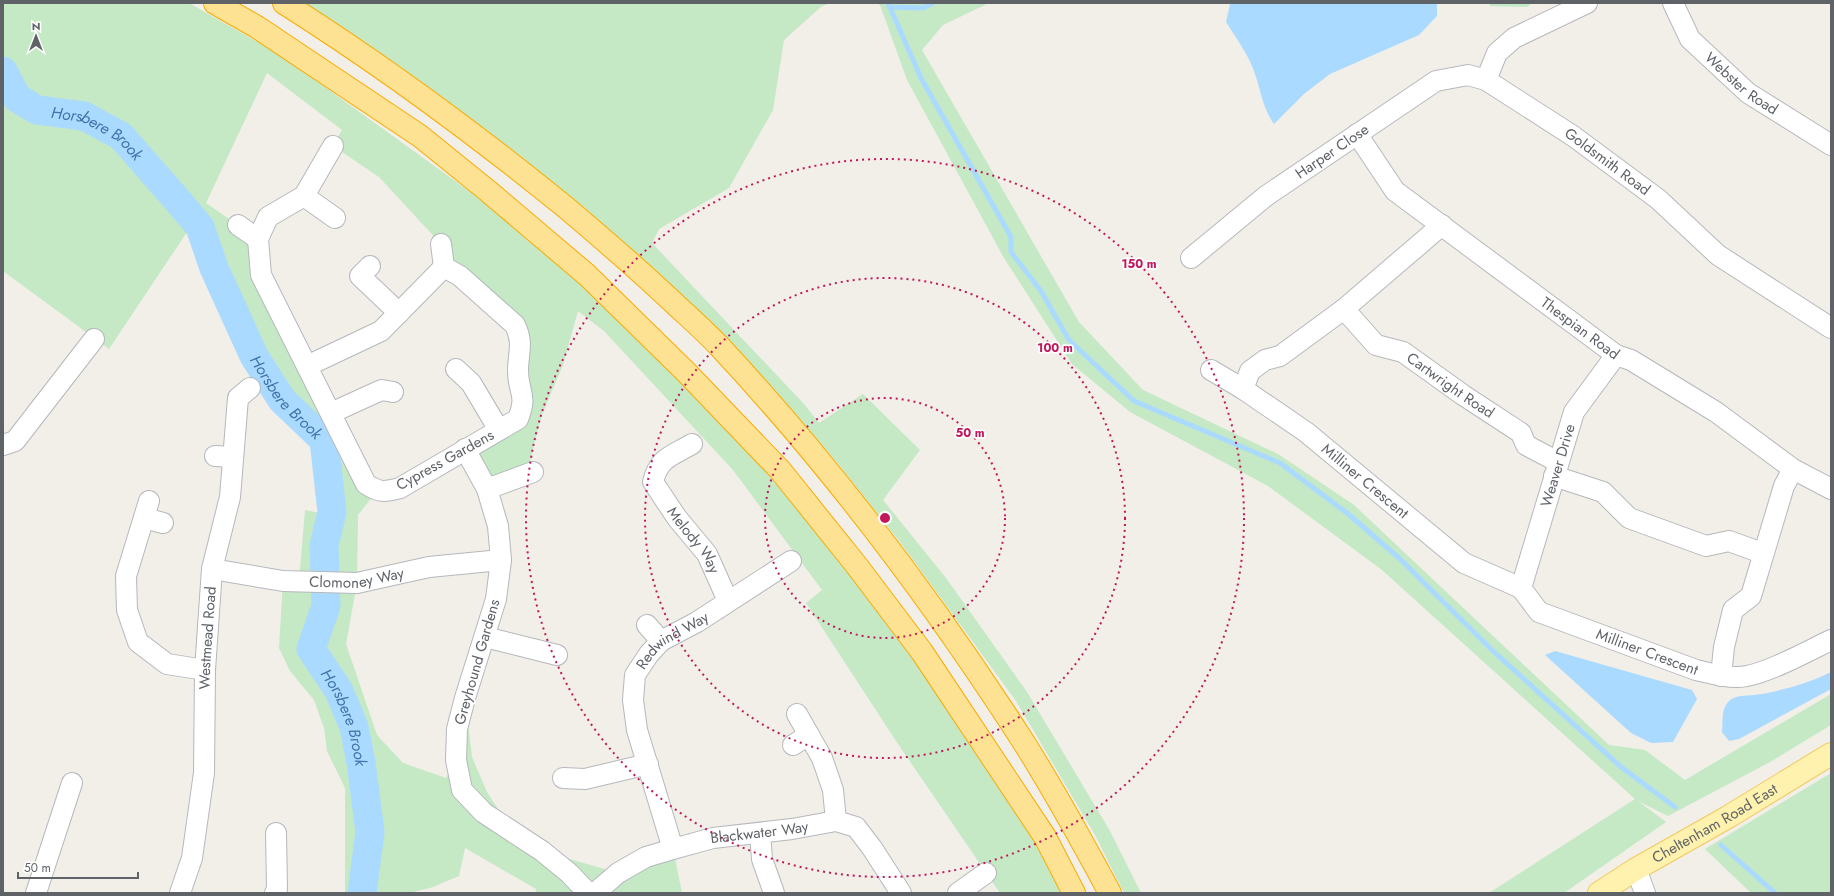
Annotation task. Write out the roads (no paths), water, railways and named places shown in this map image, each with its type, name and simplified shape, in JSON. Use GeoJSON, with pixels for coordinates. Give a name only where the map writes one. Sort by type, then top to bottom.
{"type":"FeatureCollection","features":[{"type":"Feature","properties":{"kind":"highway"},"geometry":{"type":"LineString","coordinates":[[215,3],[257,27],[420,136],[587,274],[686,372],[780,470],[858,566],[918,646],[1045,837],[1074,893]]}},
{"type":"Feature","properties":{"kind":"highway"},"geometry":{"type":"LineString","coordinates":[[284,3],[347,43],[440,109],[518,169],[616,249],[718,345],[801,440],[883,541],[947,627],[1022,740],[1070,820],[1110,893]]}},
{"type":"Feature","properties":{"kind":"main road","name":"Cheltenham Road East"},"geometry":{"type":"LineString","coordinates":[[1599,893],[1636,869],[1728,817],[1831,754]]}},
{"type":"Feature","properties":{"kind":"street"},"geometry":{"type":"LineString","coordinates":[[1486,80],[1497,53],[1514,38],[1587,3]]}},
{"type":"Feature","properties":{"kind":"street","name":"Webster Road"},"geometry":{"type":"LineString","coordinates":[[1673,3],[1690,39],[1748,93],[1831,145]]}},
{"type":"Feature","properties":{"kind":"street","name":"Harper Close"},"geometry":{"type":"LineString","coordinates":[[1191,258],[1266,196],[1436,80],[1468,75],[1486,80]]}},
{"type":"Feature","properties":{"kind":"street","name":"Goldsmith Road"},"geometry":{"type":"LineString","coordinates":[[1486,80],[1573,136],[1658,199],[1718,255],[1831,328]]}},
{"type":"Feature","properties":{"kind":"street","name":"Thespian Road"},"geometry":{"type":"LineString","coordinates":[[1358,134],[1395,191],[1616,354],[1631,360],[1716,412],[1793,469],[1831,489]]}},
{"type":"Feature","properties":{"kind":"street"},"geometry":{"type":"LineString","coordinates":[[238,225],[258,239],[268,217],[304,196],[333,146]]}},
{"type":"Feature","properties":{"kind":"street"},"geometry":{"type":"LineString","coordinates":[[304,196],[335,218]]}},
{"type":"Feature","properties":{"kind":"street"},"geometry":{"type":"LineString","coordinates":[[1243,389],[1250,371],[1265,360],[1280,356],[1344,310],[1442,225]]}},
{"type":"Feature","properties":{"kind":"street","name":"Cypress Gardens"},"geometry":{"type":"LineString","coordinates":[[258,239],[261,275],[366,484],[377,491],[386,492],[400,488],[518,419],[523,407],[524,396],[519,383],[518,370],[522,345],[520,334],[515,325],[460,276],[444,267]]}},
{"type":"Feature","properties":{"kind":"street"},"geometry":{"type":"LineString","coordinates":[[307,366],[381,331],[444,267],[441,244]]}},
{"type":"Feature","properties":{"kind":"street"},"geometry":{"type":"LineString","coordinates":[[370,266],[360,276],[399,313]]}},
{"type":"Feature","properties":{"kind":"street","name":"Cartwright Road"},"geometry":{"type":"LineString","coordinates":[[1344,310],[1376,345],[1403,352],[1463,395],[1521,433],[1526,445],[1556,469],[1603,492],[1629,518],[1706,546],[1729,541],[1762,553]]}},
{"type":"Feature","properties":{"kind":"street"},"geometry":{"type":"LineString","coordinates":[[3,446],[15,441],[72,353],[94,339]]}},
{"type":"Feature","properties":{"kind":"street","name":"Weaver Drive"},"geometry":{"type":"LineString","coordinates":[[1521,588],[1574,412],[1616,354]]}},
{"type":"Feature","properties":{"kind":"street"},"geometry":{"type":"LineString","coordinates":[[456,369],[474,387],[499,430]]}},
{"type":"Feature","properties":{"kind":"street","name":"Milliner Crescent"},"geometry":{"type":"LineString","coordinates":[[1211,370],[1243,389],[1306,432],[1464,563],[1521,588],[1539,612],[1696,670],[1721,676],[1740,677],[1762,671],[1831,640]]}},
{"type":"Feature","properties":{"kind":"street","name":"Westmead Road"},"geometry":{"type":"LineString","coordinates":[[180,893],[192,858],[204,773],[205,670],[212,569],[230,497],[224,457],[238,398],[250,388]]}},
{"type":"Feature","properties":{"kind":"street"},"geometry":{"type":"LineString","coordinates":[[331,413],[382,390],[393,392]]}},
{"type":"Feature","properties":{"kind":"street","name":"Melody Way"},"geometry":{"type":"LineString","coordinates":[[692,444],[663,461],[656,470],[655,493],[707,554],[728,601]]}},
{"type":"Feature","properties":{"kind":"street","name":"Greyhound Gardens"},"geometry":{"type":"LineString","coordinates":[[465,449],[487,489],[498,526],[500,560],[496,599],[465,698],[458,729],[456,760],[462,790],[484,814],[542,851],[569,873],[588,893]]}},
{"type":"Feature","properties":{"kind":"street"},"geometry":{"type":"LineString","coordinates":[[1721,676],[1724,647],[1733,610],[1751,596],[1762,553],[1784,486],[1793,469]]}},
{"type":"Feature","properties":{"kind":"street"},"geometry":{"type":"LineString","coordinates":[[487,489],[534,474]]}},
{"type":"Feature","properties":{"kind":"street"},"geometry":{"type":"LineString","coordinates":[[163,523],[147,510],[126,576],[127,610],[138,642],[167,664],[205,670]]}},
{"type":"Feature","properties":{"kind":"street","name":"Clomoney Way"},"geometry":{"type":"LineString","coordinates":[[212,569],[283,581],[356,583],[429,567],[500,560]]}},
{"type":"Feature","properties":{"kind":"street","name":"Redwind Way"},"geometry":{"type":"LineString","coordinates":[[673,849],[637,730],[634,700],[635,675],[660,641],[697,622],[791,560]]}},
{"type":"Feature","properties":{"kind":"street"},"geometry":{"type":"LineString","coordinates":[[647,625],[660,641]]}},
{"type":"Feature","properties":{"kind":"street"},"geometry":{"type":"LineString","coordinates":[[485,637],[557,655]]}},
{"type":"Feature","properties":{"kind":"street"},"geometry":{"type":"LineString","coordinates":[[797,714],[801,740],[822,758],[833,790],[836,821]]}},
{"type":"Feature","properties":{"kind":"street"},"geometry":{"type":"LineString","coordinates":[[563,778],[586,787],[648,764]]}},
{"type":"Feature","properties":{"kind":"street"},"geometry":{"type":"LineString","coordinates":[[36,893],[72,783]]}},
{"type":"Feature","properties":{"kind":"street","name":"Blackwater Way"},"geometry":{"type":"LineString","coordinates":[[595,893],[618,874],[646,858],[673,849],[713,838],[792,830],[836,821],[856,827],[872,848],[901,893]]}},
{"type":"Feature","properties":{"kind":"street"},"geometry":{"type":"LineString","coordinates":[[760,833],[762,858],[774,893]]}},
{"type":"Feature","properties":{"kind":"street"},"geometry":{"type":"LineString","coordinates":[[271,845],[277,889],[275,893]]}},
{"type":"Feature","properties":{"kind":"street"},"geometry":{"type":"LineString","coordinates":[[1636,869],[1645,893]]}},
{"type":"Feature","properties":{"kind":"street"},"geometry":{"type":"LineString","coordinates":[[963,892],[986,873]]}},
{"type":"Feature","properties":{"kind":"water"},"geometry":{"type":"Polygon","coordinates":[[[1437,3],[1437,16],[1419,35],[1330,74],[1304,94],[1274,124],[1264,105],[1248,58],[1226,22],[1230,4],[1437,3]]]}},
{"type":"Feature","properties":{"kind":"water"},"geometry":{"type":"Polygon","coordinates":[[[1555,651],[1692,690],[1697,699],[1673,742],[1651,743],[1631,733],[1545,655],[1555,651]]]}},
{"type":"Feature","properties":{"kind":"water"},"geometry":{"type":"Polygon","coordinates":[[[1831,672],[1831,689],[1739,739],[1729,741],[1722,732],[1724,709],[1728,702],[1733,698],[1763,694],[1783,689],[1813,680],[1831,672]]]}},
{"type":"Feature","properties":{"kind":"waterway"},"geometry":{"type":"LineString","coordinates":[[888,3],[921,78],[1011,237],[1011,252],[1041,291],[1069,340],[1134,401],[1280,463],[1347,513],[1399,558],[1492,650],[1621,767],[1675,807]]}},
{"type":"Feature","properties":{"kind":"waterway"},"geometry":{"type":"LineString","coordinates":[[889,7],[923,8],[933,3]]}},
{"type":"Feature","properties":{"kind":"waterway","name":"Horsbere Brook"},"geometry":{"type":"LineString","coordinates":[[3,71],[17,98],[37,110],[84,116],[121,136],[178,201],[200,227],[214,268],[254,356],[282,400],[324,440],[332,512],[324,546],[326,606],[311,649],[339,691],[354,727],[361,762],[370,832],[362,893]]}},
{"type":"Feature","properties":{"kind":"waterway"},"geometry":{"type":"LineString","coordinates":[[1721,845],[1775,893]]}}]}
